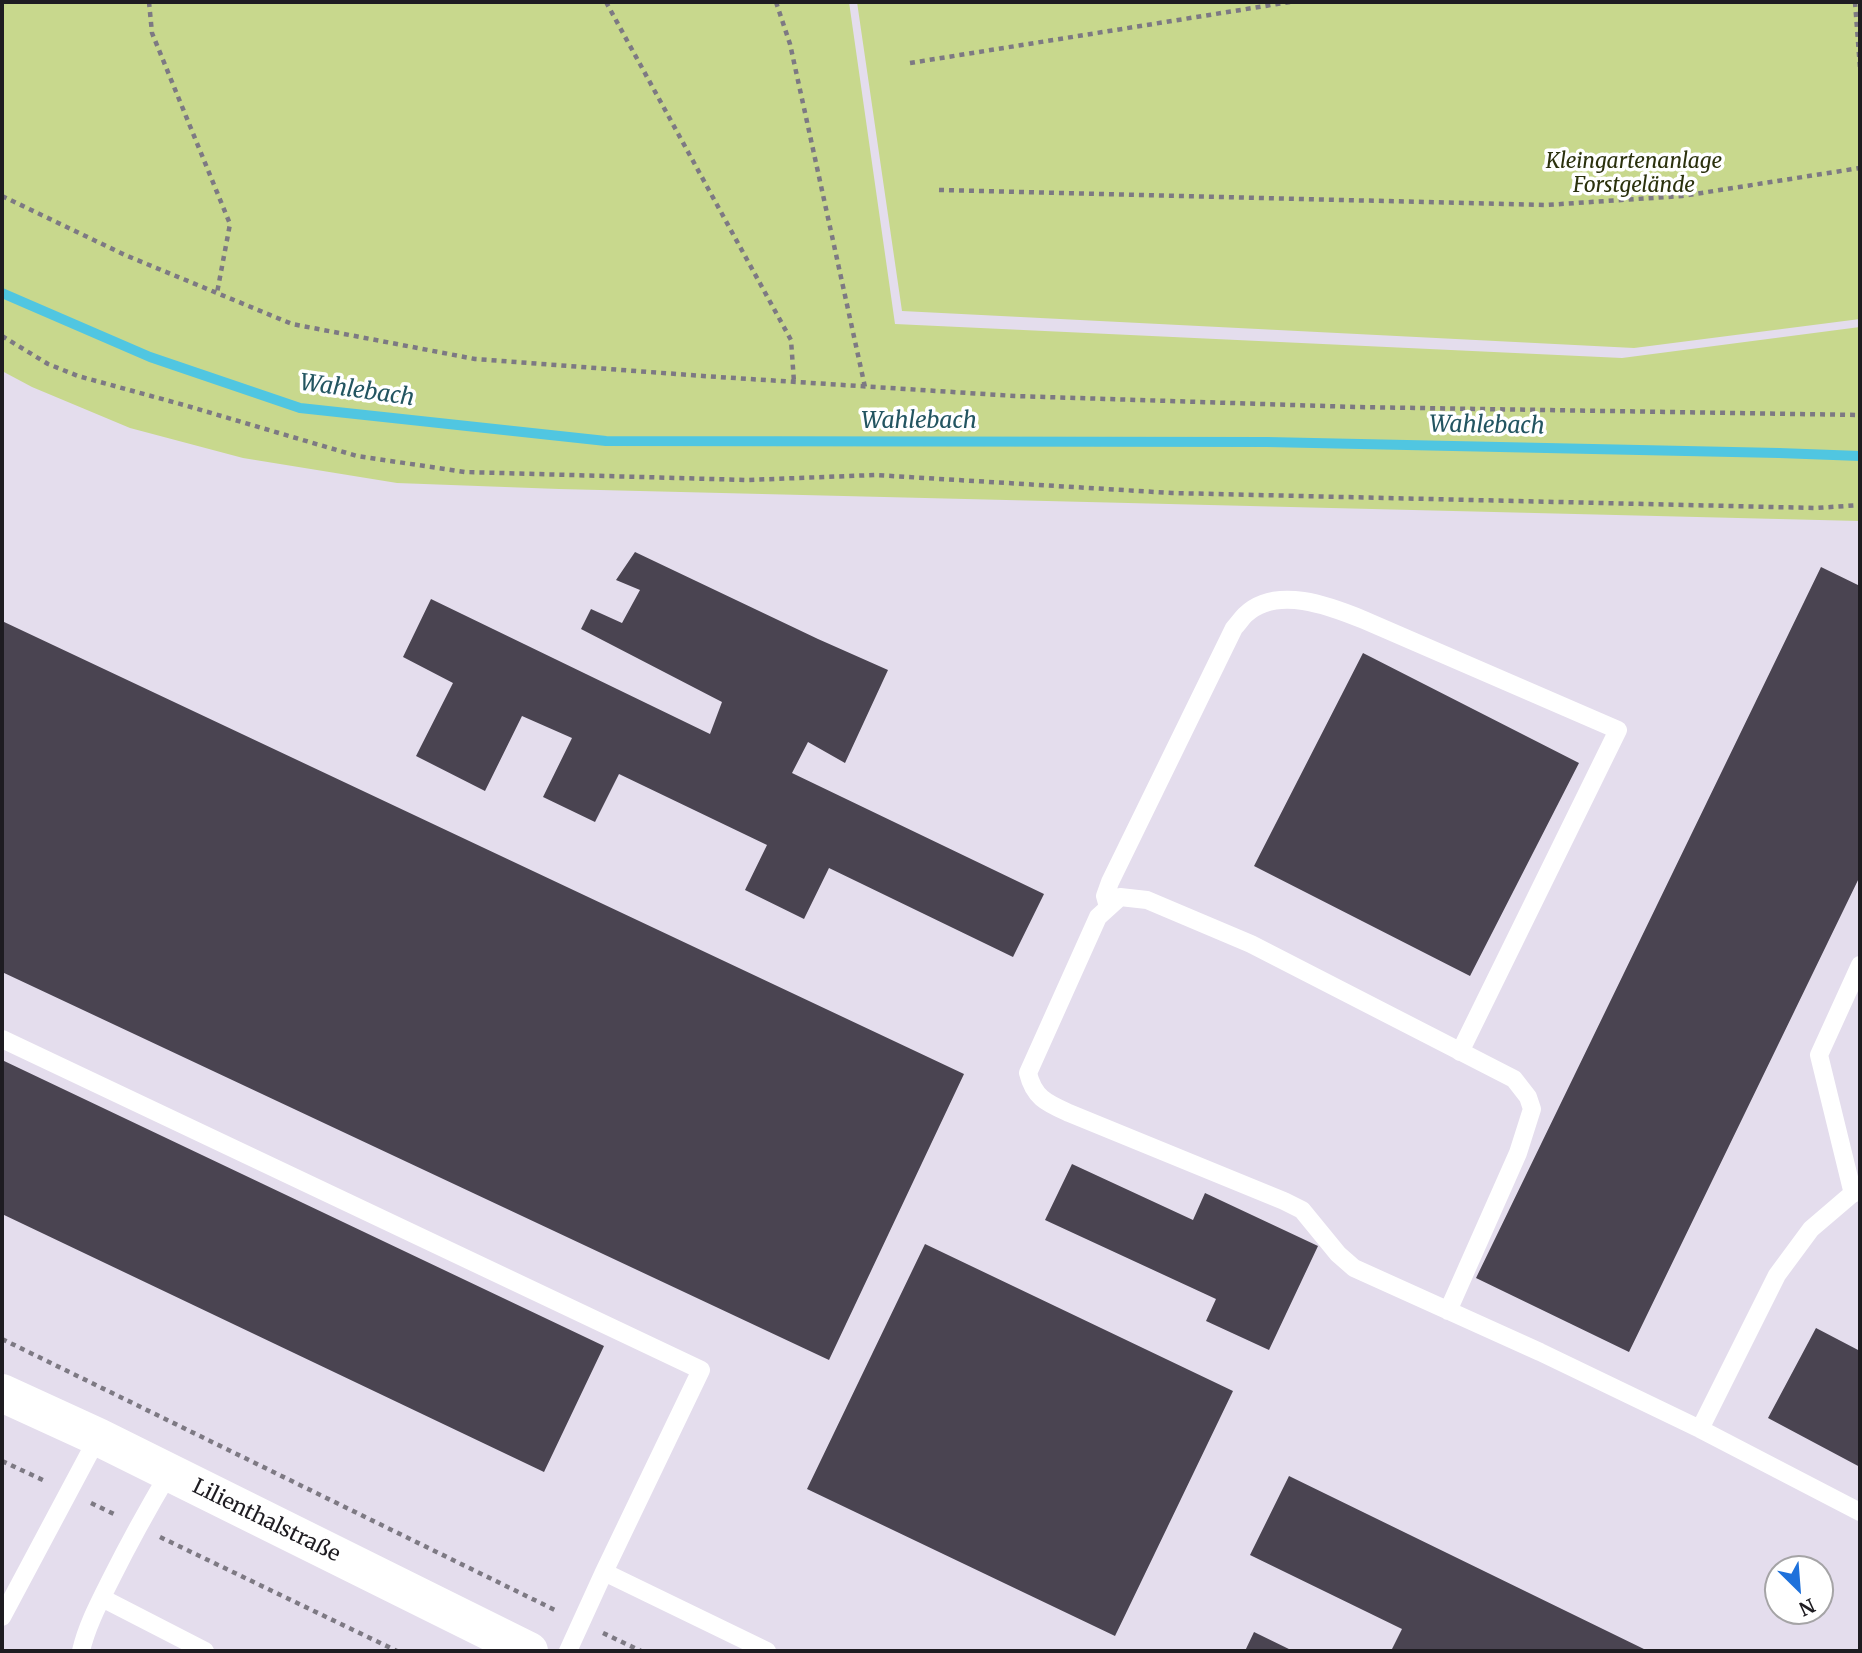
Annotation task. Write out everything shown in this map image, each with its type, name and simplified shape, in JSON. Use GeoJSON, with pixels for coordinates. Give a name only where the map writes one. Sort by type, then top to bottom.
{"type":"FeatureCollection","features":[{"type":"Feature","properties":{"kind":"main road","name":"Lilienthalstraße"},"geometry":{"type":"LineString","coordinates":[[2,1393],[98,1437],[529,1651]]}},
{"type":"Feature","properties":{"kind":"lane"},"geometry":{"type":"LineString","coordinates":[[1108,907],[1105,896],[1110,882],[1234,628],[1246,614],[1262,605],[1287,599],[1333,607],[1618,730],[1460,1052]]}},
{"type":"Feature","properties":{"kind":"lane"},"geometry":{"type":"LineString","coordinates":[[1448,1311],[1518,1153],[1532,1109],[1528,1097],[1514,1079],[1251,944],[1147,900],[1120,897],[1098,917],[1028,1073],[1031,1088],[1045,1102],[1302,1210],[1338,1254],[1354,1268],[1448,1311],[1540,1352],[1700,1429],[1860,1512]]}},
{"type":"Feature","properties":{"kind":"lane"},"geometry":{"type":"LineString","coordinates":[[1700,1429],[1777,1275],[1811,1229],[1857,1191],[1819,1055],[1860,965]]}},
{"type":"Feature","properties":{"kind":"lane"},"geometry":{"type":"LineString","coordinates":[[2,1039],[701,1370],[568,1651]]}},
{"type":"Feature","properties":{"kind":"lane"},"geometry":{"type":"LineString","coordinates":[[2,1617],[98,1437]]}},
{"type":"Feature","properties":{"kind":"lane"},"geometry":{"type":"LineString","coordinates":[[81,1651],[102,1598],[138,1526],[169,1473]]}},
{"type":"Feature","properties":{"kind":"lane"},"geometry":{"type":"LineString","coordinates":[[604,1573],[767,1651]]}},
{"type":"Feature","properties":{"kind":"lane"},"geometry":{"type":"LineString","coordinates":[[102,1598],[205,1651]]}},
{"type":"Feature","properties":{"kind":"path"},"geometry":{"type":"LineString","coordinates":[[149,2],[152,33],[230,224],[217,293]]}},
{"type":"Feature","properties":{"kind":"path"},"geometry":{"type":"LineString","coordinates":[[606,2],[792,340],[794,382]]}},
{"type":"Feature","properties":{"kind":"path"},"geometry":{"type":"LineString","coordinates":[[776,2],[790,44],[865,387]]}},
{"type":"Feature","properties":{"kind":"path"},"geometry":{"type":"LineString","coordinates":[[909,62],[1290,2]]}},
{"type":"Feature","properties":{"kind":"path"},"geometry":{"type":"LineString","coordinates":[[1855,2],[1860,68]]}},
{"type":"Feature","properties":{"kind":"path"},"geometry":{"type":"LineString","coordinates":[[939,190],[1546,205],[1682,196],[1860,168]]}},
{"type":"Feature","properties":{"kind":"path"},"geometry":{"type":"LineString","coordinates":[[2,197],[125,255],[292,324],[475,359],[1014,396],[1355,407],[1860,415]]}},
{"type":"Feature","properties":{"kind":"path"},"geometry":{"type":"LineString","coordinates":[[2,335],[48,364],[78,376],[357,456],[465,472],[747,480],[875,475],[1172,493],[1816,508],[1860,505]]}},
{"type":"Feature","properties":{"kind":"path"},"geometry":{"type":"LineString","coordinates":[[2,1339],[641,1651]]}},
{"type":"Feature","properties":{"kind":"path"},"geometry":{"type":"LineString","coordinates":[[2,1461],[397,1651]]}},
{"type":"Feature","properties":{"kind":"green space"},"geometry":{"type":"Polygon","coordinates":[[[2,2],[849,2],[895,324],[1622,358],[1860,327],[1860,521],[397,483],[243,458],[130,428],[32,387],[2,371],[2,2]]]}},
{"type":"Feature","properties":{"kind":"green space","name":"Kleingartenanlage Forstgelände"},"geometry":{"type":"Polygon","coordinates":[[[857,2],[1860,2],[1860,319],[1634,348],[902,311],[857,2]]]}},
{"type":"Feature","properties":{"kind":"building"},"geometry":{"type":"Polygon","coordinates":[[[635,552],[888,670],[845,763],[808,742],[792,773],[1044,894],[1013,957],[829,868],[804,919],[745,890],[767,845],[619,774],[595,822],[543,797],[572,738],[522,716],[485,791],[416,756],[453,683],[403,657],[431,599],[710,734],[722,702],[581,629],[591,609],[622,623],[640,590],[616,580],[635,552]]]}},
{"type":"Feature","properties":{"kind":"building"},"geometry":{"type":"Polygon","coordinates":[[[1821,567],[1860,586],[1860,876],[1629,1352],[1476,1278],[1821,567]]]}},
{"type":"Feature","properties":{"kind":"building"},"geometry":{"type":"Polygon","coordinates":[[[2,621],[964,1074],[829,1360],[2,972],[2,621]]]}},
{"type":"Feature","properties":{"kind":"building"},"geometry":{"type":"Polygon","coordinates":[[[1363,653],[1579,763],[1470,976],[1254,866],[1363,653]]]}},
{"type":"Feature","properties":{"kind":"building"},"geometry":{"type":"Polygon","coordinates":[[[2,1060],[604,1346],[544,1472],[2,1214],[2,1060]]]}},
{"type":"Feature","properties":{"kind":"building"},"geometry":{"type":"Polygon","coordinates":[[[1072,1164],[1193,1220],[1205,1193],[1318,1246],[1269,1350],[1206,1321],[1216,1299],[1045,1220],[1072,1164]]]}},
{"type":"Feature","properties":{"kind":"building"},"geometry":{"type":"Polygon","coordinates":[[[925,1244],[1233,1391],[1115,1636],[807,1489],[925,1244]]]}},
{"type":"Feature","properties":{"kind":"building"},"geometry":{"type":"Polygon","coordinates":[[[1816,1328],[1860,1351],[1860,1467],[1768,1418],[1816,1328]]]}},
{"type":"Feature","properties":{"kind":"building"},"geometry":{"type":"Polygon","coordinates":[[[1289,1476],[1648,1651],[1391,1651],[1402,1629],[1250,1555],[1289,1476]]]}},
{"type":"Feature","properties":{"kind":"building"},"geometry":{"type":"Polygon","coordinates":[[[1254,1632],[1293,1651],[1245,1651],[1254,1632]]]}},
{"type":"Feature","properties":{"kind":"waterway","name":"Wahlebach"},"geometry":{"type":"LineString","coordinates":[[2,293],[150,357],[300,408],[606,441],[1267,442],[1860,456]]}}]}
